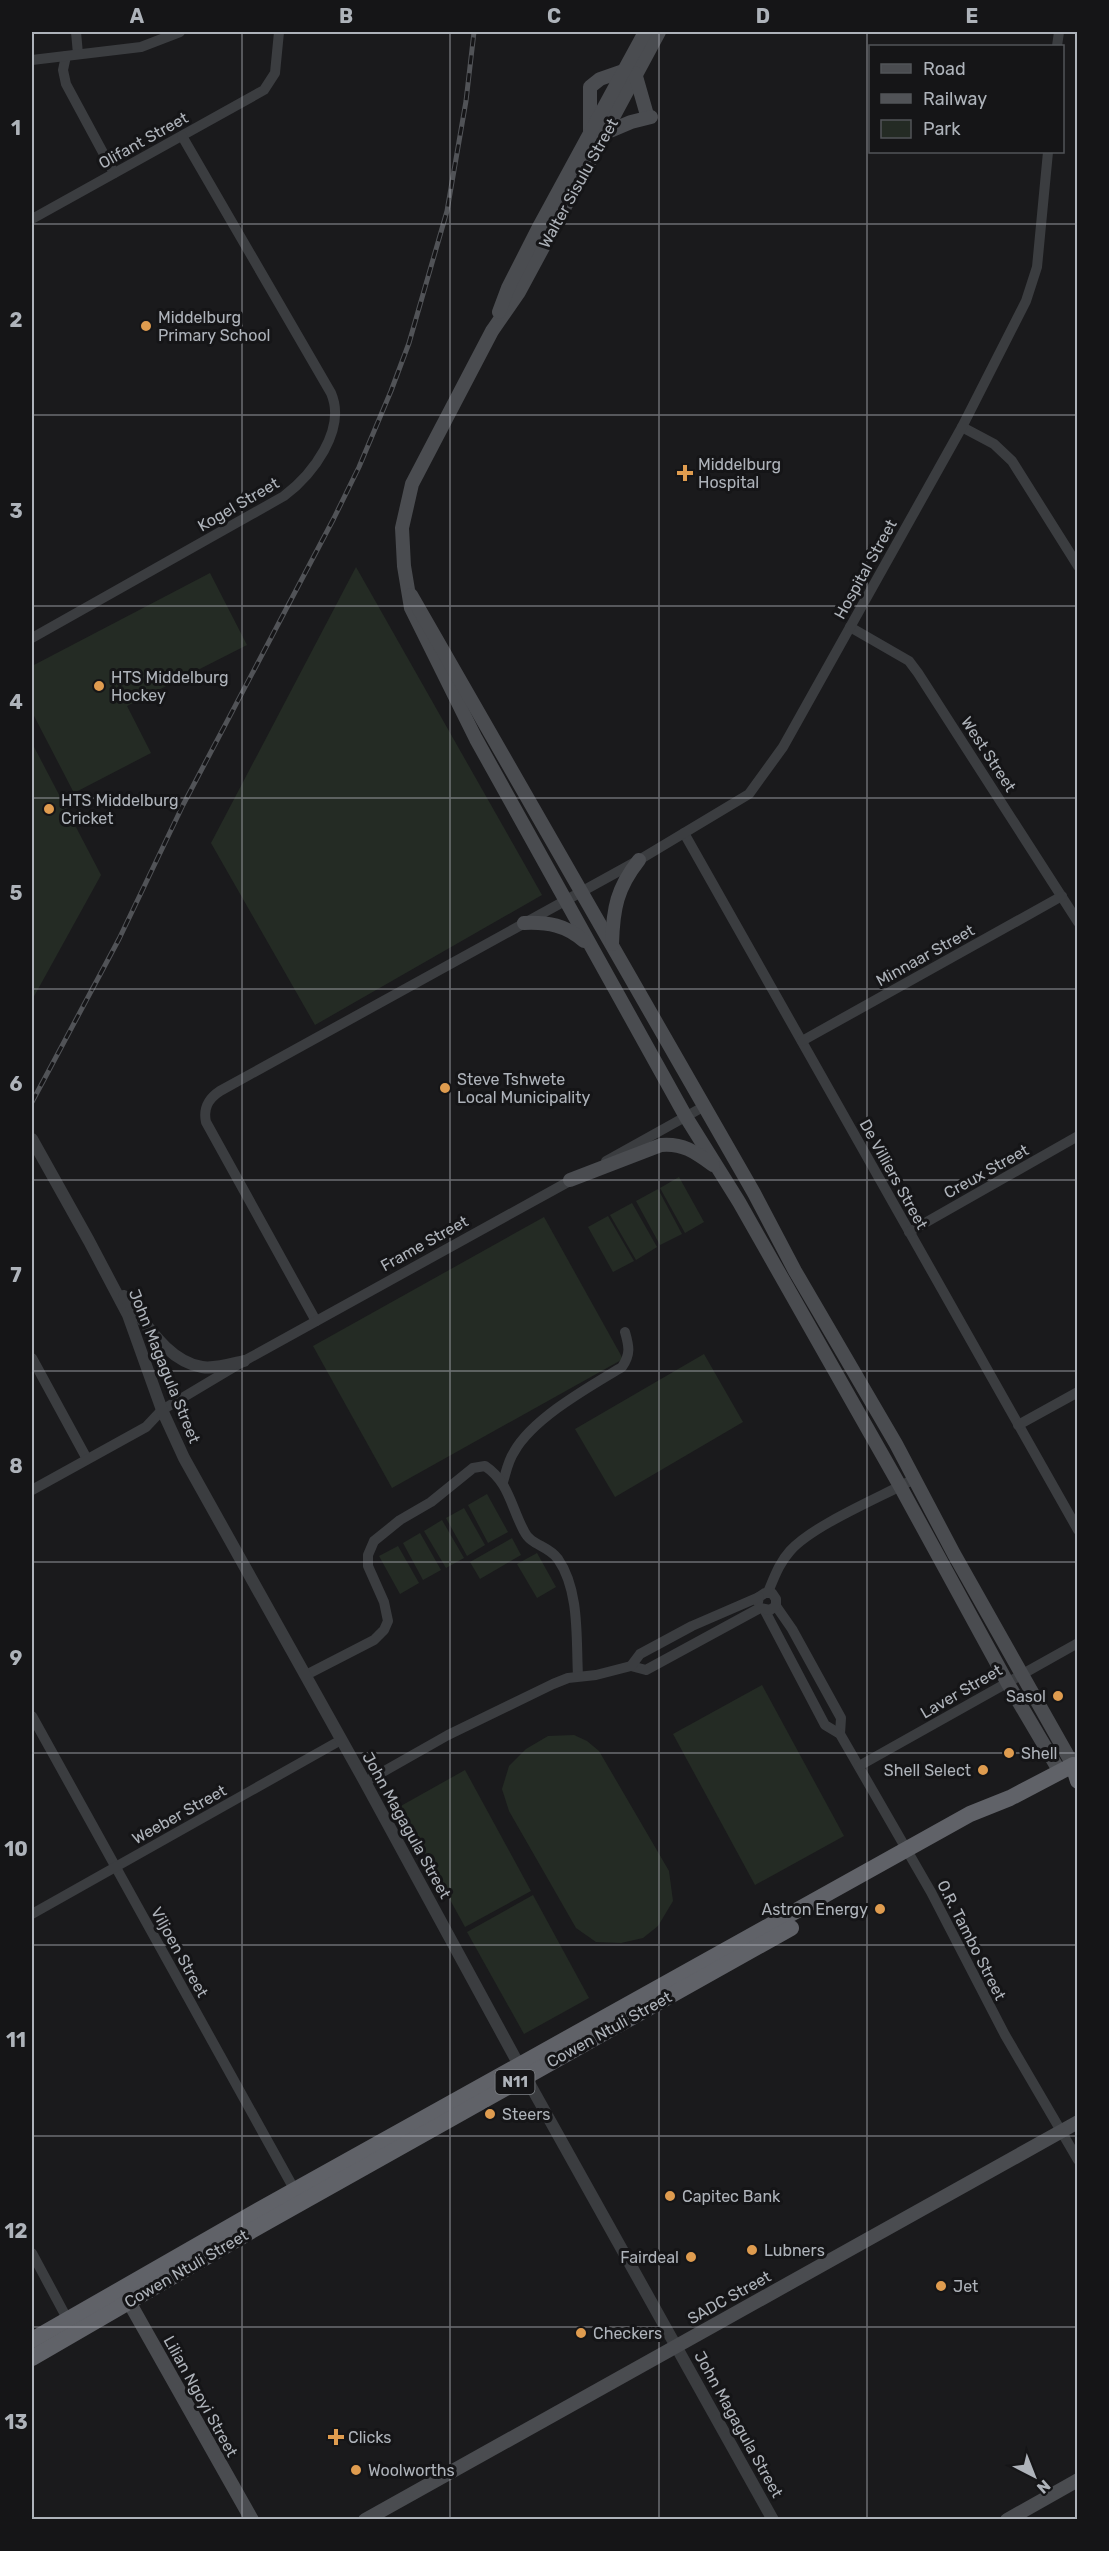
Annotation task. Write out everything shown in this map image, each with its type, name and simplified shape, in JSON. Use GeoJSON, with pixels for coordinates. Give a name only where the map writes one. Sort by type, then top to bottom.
{"type":"FeatureCollection","features":[{"type":"Feature","properties":{"kind":"highway"},"geometry":{"type":"LineString","coordinates":[[1072,1770],[1077,1787]]}},
{"type":"Feature","properties":{"kind":"highway","name":"Cowen Ntuli Street"},"geometry":{"type":"LineString","coordinates":[[32,2358],[71,2326],[298,2196],[910,1854],[974,1824],[997,1804],[1072,1770]]}},
{"type":"Feature","properties":{"kind":"highway","name":"Cowen Ntuli Street"},"geometry":{"type":"LineString","coordinates":[[32,2340],[71,2326]]}},
{"type":"Feature","properties":{"kind":"main road","name":"Walter Sisulu Street"},"geometry":{"type":"LineString","coordinates":[[645,32],[605,133],[519,292],[492,331],[412,484],[404,514],[402,537],[411,608],[476,739],[592,949],[686,1117],[739,1202],[900,1486],[1007,1682],[1072,1770]]}},
{"type":"Feature","properties":{"kind":"main road","name":"Walter Sisulu Street"},"geometry":{"type":"LineString","coordinates":[[492,331],[508,288],[591,134],[629,72],[658,32]]}},
{"type":"Feature","properties":{"kind":"main road"},"geometry":{"type":"LineString","coordinates":[[591,134],[590,87],[600,79],[629,72],[649,116],[605,133]]}},
{"type":"Feature","properties":{"kind":"main road"},"geometry":{"type":"LineString","coordinates":[[410,593],[754,1193],[914,1479],[1072,1770]]}},
{"type":"Feature","properties":{"kind":"main road"},"geometry":{"type":"LineString","coordinates":[[611,945],[614,914],[620,889],[639,860]]}},
{"type":"Feature","properties":{"kind":"main road"},"geometry":{"type":"LineString","coordinates":[[524,923],[555,924],[572,930],[592,949]]}},
{"type":"Feature","properties":{"kind":"main road"},"geometry":{"type":"LineString","coordinates":[[570,1180],[661,1145],[674,1144],[688,1148],[719,1170]]}},
{"type":"Feature","properties":{"kind":"main road"},"geometry":{"type":"LineString","coordinates":[[739,1202],[754,1193]]}},
{"type":"Feature","properties":{"kind":"main road"},"geometry":{"type":"LineString","coordinates":[[814,1336],[828,1328]]}},
{"type":"Feature","properties":{"kind":"main road","name":"SADC Street"},"geometry":{"type":"LineString","coordinates":[[365,2520],[1077,2122]]}},
{"type":"Feature","properties":{"kind":"main road","name":"Lilian Ngoyi Street"},"geometry":{"type":"LineString","coordinates":[[125,2295],[252,2520]]}},
{"type":"Feature","properties":{"kind":"main road"},"geometry":{"type":"LineString","coordinates":[[1007,2520],[1077,2480]]}},
{"type":"Feature","properties":{"kind":"street"},"geometry":{"type":"LineString","coordinates":[[76,32],[78,54]]}},
{"type":"Feature","properties":{"kind":"street"},"geometry":{"type":"LineString","coordinates":[[32,60],[141,47],[180,32]]}},
{"type":"Feature","properties":{"kind":"street","name":"Olifant Street"},"geometry":{"type":"LineString","coordinates":[[32,219],[269,85],[275,74],[279,32]]}},
{"type":"Feature","properties":{"kind":"street"},"geometry":{"type":"LineString","coordinates":[[66,56],[63,70],[66,84],[114,173]]}},
{"type":"Feature","properties":{"kind":"street","name":"Kogel Street"},"geometry":{"type":"LineString","coordinates":[[32,638],[284,496],[314,467],[323,452],[333,425],[336,410],[331,393],[182,136]]}},
{"type":"Feature","properties":{"kind":"street","name":"Hospital Street"},"geometry":{"type":"LineString","coordinates":[[316,1321],[206,1122],[206,1106],[220,1091],[639,860],[749,794],[756,787],[783,747],[962,427],[1026,301],[1037,267],[1048,153]]}},
{"type":"Feature","properties":{"kind":"street"},"geometry":{"type":"LineString","coordinates":[[962,427],[994,444],[1012,461],[1077,566]]}},
{"type":"Feature","properties":{"kind":"street","name":"West Street"},"geometry":{"type":"LineString","coordinates":[[850,627],[909,661],[918,672],[1077,922]]}},
{"type":"Feature","properties":{"kind":"street","name":"De Villiers Street"},"geometry":{"type":"LineString","coordinates":[[684,833],[1077,1530]]}},
{"type":"Feature","properties":{"kind":"street","name":"Minnaar Street"},"geometry":{"type":"LineString","coordinates":[[802,1041],[1062,896]]}},
{"type":"Feature","properties":{"kind":"street","name":"Frame Street"},"geometry":{"type":"LineString","coordinates":[[32,1490],[146,1427],[162,1410],[244,1361],[703,1107]]}},
{"type":"Feature","properties":{"kind":"street","name":"Creux Street"},"geometry":{"type":"LineString","coordinates":[[909,1232],[1077,1136]]}},
{"type":"Feature","properties":{"kind":"street","name":"John Magagula Street"},"geometry":{"type":"LineString","coordinates":[[34,1142],[110,1278],[135,1334],[162,1410],[184,1458],[773,2520]]}},
{"type":"Feature","properties":{"kind":"street"},"geometry":{"type":"LineString","coordinates":[[110,1278],[163,1345],[183,1361],[203,1368],[244,1361]]}},
{"type":"Feature","properties":{"kind":"street"},"geometry":{"type":"LineString","coordinates":[[503,1482],[514,1450],[527,1436],[562,1405],[622,1366],[628,1358],[629,1347],[625,1332]]}},
{"type":"Feature","properties":{"kind":"street"},"geometry":{"type":"LineString","coordinates":[[32,1358],[87,1459]]}},
{"type":"Feature","properties":{"kind":"street"},"geometry":{"type":"LineString","coordinates":[[1018,1425],[1077,1392]]}},
{"type":"Feature","properties":{"kind":"street"},"geometry":{"type":"LineString","coordinates":[[306,1675],[374,1640],[384,1630],[388,1621],[384,1602],[368,1566],[368,1555],[374,1541],[400,1520],[431,1502],[473,1468],[485,1466],[503,1482],[525,1534],[534,1542],[551,1550],[562,1565],[571,1589],[578,1676]]}},
{"type":"Feature","properties":{"kind":"street"},"geometry":{"type":"LineString","coordinates":[[365,1782],[448,1735],[553,1684],[578,1676],[596,1675],[631,1666],[646,1670],[766,1603],[782,1562],[791,1550],[811,1534],[914,1479]]}},
{"type":"Feature","properties":{"kind":"street"},"geometry":{"type":"LineString","coordinates":[[631,1666],[640,1654],[692,1626],[766,1603]]}},
{"type":"Feature","properties":{"kind":"street","name":"O.R. Tambo Street"},"geometry":{"type":"LineString","coordinates":[[766,1603],[792,1629],[841,1718],[840,1734]]}},
{"type":"Feature","properties":{"kind":"street","name":"O.R. Tambo Street"},"geometry":{"type":"LineString","coordinates":[[766,1603],[793,1665],[825,1725],[840,1734],[910,1854],[1005,2035],[1077,2160]]}},
{"type":"Feature","properties":{"kind":"street","name":"Laver Street"},"geometry":{"type":"LineString","coordinates":[[859,1766],[1077,1643]]}},
{"type":"Feature","properties":{"kind":"street"},"geometry":{"type":"LineString","coordinates":[[793,1665],[807,1657]]}},
{"type":"Feature","properties":{"kind":"street","name":"Viljoen Street"},"geometry":{"type":"LineString","coordinates":[[32,1716],[298,2196]]}},
{"type":"Feature","properties":{"kind":"street","name":"Weeber Street"},"geometry":{"type":"LineString","coordinates":[[32,1914],[341,1740]]}},
{"type":"Feature","properties":{"kind":"street"},"geometry":{"type":"LineString","coordinates":[[32,2253],[71,2326]]}},
{"type":"Feature","properties":{"kind":"green space"},"geometry":{"type":"Polygon","coordinates":[[[356,567],[542,895],[315,1025],[211,843],[356,567]]]}},
{"type":"Feature","properties":{"kind":"green space","name":"HTS Middelburg Hockey"},"geometry":{"type":"Polygon","coordinates":[[[210,573],[247,645],[127,706],[151,753],[74,793],[32,712],[32,666],[210,573]]]}},
{"type":"Feature","properties":{"kind":"green space","name":"HTS Middelburg Cricket"},"geometry":{"type":"Polygon","coordinates":[[[32,743],[101,875],[32,1000],[32,743]]]}},
{"type":"Feature","properties":{"kind":"green space"},"geometry":{"type":"Polygon","coordinates":[[[679,1177],[704,1222],[685,1233],[660,1188],[679,1177]]]}},
{"type":"Feature","properties":{"kind":"green space"},"geometry":{"type":"Polygon","coordinates":[[[658,1189],[682,1234],[660,1245],[636,1201],[658,1189]]]}},
{"type":"Feature","properties":{"kind":"green space"},"geometry":{"type":"Polygon","coordinates":[[[632,1203],[657,1247],[636,1260],[610,1215],[632,1203]]]}},
{"type":"Feature","properties":{"kind":"green space"},"geometry":{"type":"Polygon","coordinates":[[[608,1216],[634,1261],[613,1272],[588,1227],[608,1216]]]}},
{"type":"Feature","properties":{"kind":"green space"},"geometry":{"type":"Polygon","coordinates":[[[544,1217],[623,1359],[392,1488],[313,1346],[544,1217]]]}},
{"type":"Feature","properties":{"kind":"green space"},"geometry":{"type":"Polygon","coordinates":[[[704,1354],[743,1422],[615,1497],[575,1429],[704,1354]]]}},
{"type":"Feature","properties":{"kind":"green space"},"geometry":{"type":"Polygon","coordinates":[[[487,1494],[508,1532],[488,1543],[468,1505],[487,1494]]]}},
{"type":"Feature","properties":{"kind":"green space"},"geometry":{"type":"Polygon","coordinates":[[[464,1508],[485,1545],[467,1556],[446,1518],[464,1508]]]}},
{"type":"Feature","properties":{"kind":"green space"},"geometry":{"type":"Polygon","coordinates":[[[442,1520],[464,1558],[446,1568],[424,1531],[442,1520]]]}},
{"type":"Feature","properties":{"kind":"green space"},"geometry":{"type":"Polygon","coordinates":[[[420,1533],[441,1570],[423,1580],[403,1543],[420,1533]]]}},
{"type":"Feature","properties":{"kind":"green space"},"geometry":{"type":"Polygon","coordinates":[[[512,1538],[521,1555],[480,1579],[470,1562],[512,1538]]]}},
{"type":"Feature","properties":{"kind":"green space"},"geometry":{"type":"Polygon","coordinates":[[[398,1546],[419,1583],[400,1594],[379,1556],[398,1546]]]}},
{"type":"Feature","properties":{"kind":"green space"},"geometry":{"type":"Polygon","coordinates":[[[537,1553],[556,1587],[537,1598],[517,1564],[537,1553]]]}},
{"type":"Feature","properties":{"kind":"green space"},"geometry":{"type":"Polygon","coordinates":[[[762,1685],[844,1836],[755,1885],[673,1734],[762,1685]]]}},
{"type":"Feature","properties":{"kind":"green space"},"geometry":{"type":"Polygon","coordinates":[[[574,1735],[587,1741],[599,1751],[669,1871],[673,1901],[658,1926],[643,1938],[621,1943],[596,1942],[576,1928],[509,1811],[502,1789],[509,1766],[526,1749],[548,1736],[574,1735]]]}},
{"type":"Feature","properties":{"kind":"green space"},"geometry":{"type":"Polygon","coordinates":[[[465,1770],[531,1891],[465,1927],[399,1807],[465,1770]]]}},
{"type":"Feature","properties":{"kind":"green space"},"geometry":{"type":"Polygon","coordinates":[[[533,1895],[589,1998],[524,2034],[467,1932],[533,1895]]]}},
{"type":"Feature","properties":{"kind":"railway"},"geometry":{"type":"LineString","coordinates":[[32,1102],[119,939],[183,805],[334,518],[359,467],[391,391],[409,343],[447,211],[466,101],[474,32]]}},
{"type":"Feature","properties":{"kind":"place","name":"Middelburg Primary School"},"geometry":{"type":"Point","coordinates":[146,326]}},
{"type":"Feature","properties":{"kind":"place","name":"Middelburg Hospital"},"geometry":{"type":"Point","coordinates":[685,473]}},
{"type":"Feature","properties":{"kind":"place","name":"HTS Middelburg Hockey"},"geometry":{"type":"Point","coordinates":[99,686]}},
{"type":"Feature","properties":{"kind":"place","name":"HTS Middelburg Cricket"},"geometry":{"type":"Point","coordinates":[49,809]}},
{"type":"Feature","properties":{"kind":"place","name":"Steve Tshwete Local Municipality"},"geometry":{"type":"Point","coordinates":[445,1088]}},
{"type":"Feature","properties":{"kind":"place","name":"Sasol"},"geometry":{"type":"Point","coordinates":[1058,1696]}},
{"type":"Feature","properties":{"kind":"place","name":"Shell"},"geometry":{"type":"Point","coordinates":[1009,1753]}},
{"type":"Feature","properties":{"kind":"place","name":"Shell Select"},"geometry":{"type":"Point","coordinates":[983,1770]}},
{"type":"Feature","properties":{"kind":"place","name":"Astron Energy"},"geometry":{"type":"Point","coordinates":[880,1909]}},
{"type":"Feature","properties":{"kind":"place","name":"Steers"},"geometry":{"type":"Point","coordinates":[490,2114]}},
{"type":"Feature","properties":{"kind":"place","name":"Capitec Bank"},"geometry":{"type":"Point","coordinates":[670,2196]}},
{"type":"Feature","properties":{"kind":"place","name":"Lubners"},"geometry":{"type":"Point","coordinates":[752,2250]}},
{"type":"Feature","properties":{"kind":"place","name":"Fairdeal"},"geometry":{"type":"Point","coordinates":[691,2257]}},
{"type":"Feature","properties":{"kind":"place","name":"Jet"},"geometry":{"type":"Point","coordinates":[941,2286]}},
{"type":"Feature","properties":{"kind":"place","name":"Checkers"},"geometry":{"type":"Point","coordinates":[581,2333]}},
{"type":"Feature","properties":{"kind":"place","name":"Clicks"},"geometry":{"type":"Point","coordinates":[336,2437]}},
{"type":"Feature","properties":{"kind":"place","name":"Woolworths"},"geometry":{"type":"Point","coordinates":[356,2470]}}]}
